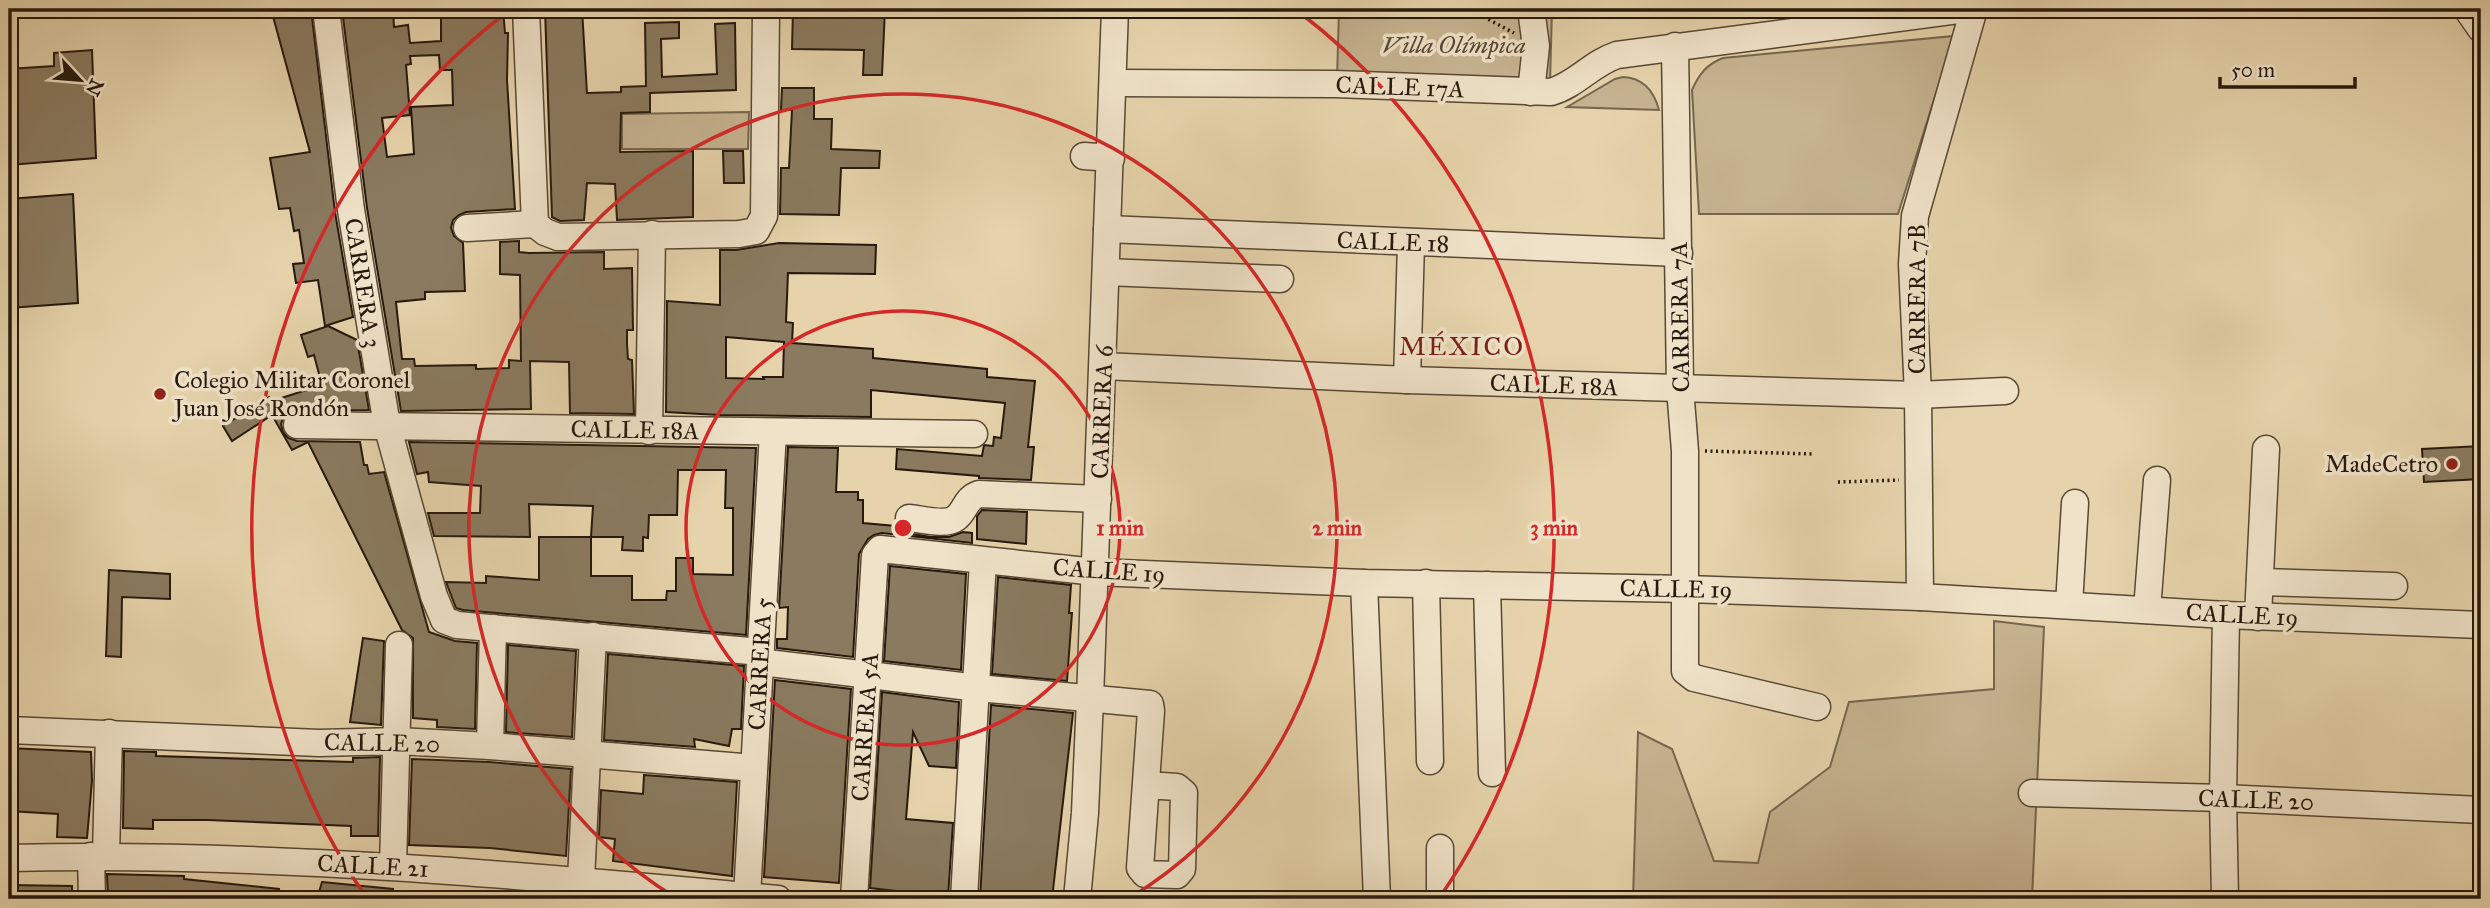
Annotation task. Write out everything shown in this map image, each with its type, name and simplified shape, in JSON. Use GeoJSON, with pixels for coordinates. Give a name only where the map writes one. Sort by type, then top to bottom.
{"type":"FeatureCollection","features":[{"type":"Feature","properties":{"kind":"street","name":"CARRERA 3"},"geometry":{"type":"LineString","coordinates":[[326,9],[351,210],[387,425],[436,604],[444,620],[457,625],[493,628]]}},
{"type":"Feature","properties":{"kind":"street"},"geometry":{"type":"LineString","coordinates":[[526,9],[535,224]]}},
{"type":"Feature","properties":{"kind":"street"},"geometry":{"type":"LineString","coordinates":[[467,228],[535,224],[545,233],[558,237],[739,234],[756,231],[765,216],[766,9]]}},
{"type":"Feature","properties":{"kind":"street","name":"CARRERA 6"},"geometry":{"type":"LineString","coordinates":[[1077,899],[1085,813],[1096,572],[1115,9]]}},
{"type":"Feature","properties":{"kind":"street"},"geometry":{"type":"LineString","coordinates":[[1531,9],[1536,46],[1531,92]]}},
{"type":"Feature","properties":{"kind":"street","name":"CALLE 17A"},"geometry":{"type":"LineString","coordinates":[[1114,83],[1335,84],[1551,92],[1560,90],[1607,58],[1675,46],[1966,9]]}},
{"type":"Feature","properties":{"kind":"street","name":"CARRERA 7B"},"geometry":{"type":"LineString","coordinates":[[1920,597],[1918,395],[1912,264],[1915,216],[1974,9]]}},
{"type":"Feature","properties":{"kind":"street"},"geometry":{"type":"LineString","coordinates":[[2467,9],[2481,29]]}},
{"type":"Feature","properties":{"kind":"street","name":"CARRERA 7A"},"geometry":{"type":"LineString","coordinates":[[1675,46],[1680,388],[1685,451],[1685,671],[1694,678],[1818,707]]}},
{"type":"Feature","properties":{"kind":"street"},"geometry":{"type":"LineString","coordinates":[[1084,156],[1111,158]]}},
{"type":"Feature","properties":{"kind":"street","name":"CALLE 18"},"geometry":{"type":"LineString","coordinates":[[1107,229],[1679,253]]}},
{"type":"Feature","properties":{"kind":"street"},"geometry":{"type":"LineString","coordinates":[[649,431],[652,234]]}},
{"type":"Feature","properties":{"kind":"street"},"geometry":{"type":"LineString","coordinates":[[1407,380],[1411,243]]}},
{"type":"Feature","properties":{"kind":"street"},"geometry":{"type":"LineString","coordinates":[[1106,272],[1280,279]]}},
{"type":"Feature","properties":{"kind":"street","name":"CALLE 18A"},"geometry":{"type":"LineString","coordinates":[[1103,366],[1407,380],[1918,395],[2006,391]]}},
{"type":"Feature","properties":{"kind":"street","name":"CALLE 18A"},"geometry":{"type":"LineString","coordinates":[[297,425],[974,434]]}},
{"type":"Feature","properties":{"kind":"street","name":"CARRERA 5"},"geometry":{"type":"LineString","coordinates":[[747,896],[773,432]]}},
{"type":"Feature","properties":{"kind":"street"},"geometry":{"type":"LineString","coordinates":[[2258,617],[2266,449]]}},
{"type":"Feature","properties":{"kind":"street"},"geometry":{"type":"LineString","coordinates":[[2147,610],[2157,480]]}},
{"type":"Feature","properties":{"kind":"street"},"geometry":{"type":"LineString","coordinates":[[909,518],[947,522],[955,519],[970,497],[979,494],[1098,499]]}},
{"type":"Feature","properties":{"kind":"street"},"geometry":{"type":"LineString","coordinates":[[2069,605],[2075,503]]}},
{"type":"Feature","properties":{"kind":"street","name":"CALLE 19"},"geometry":{"type":"LineString","coordinates":[[875,555],[880,549],[887,548],[1096,572],[1364,583],[1687,589],[1920,597],[2258,617],[2481,625]]}},
{"type":"Feature","properties":{"kind":"street","name":"CARRERA 5A"},"geometry":{"type":"LineString","coordinates":[[854,899],[875,555]]}},
{"type":"Feature","properties":{"kind":"street"},"geometry":{"type":"LineString","coordinates":[[964,899],[978,688],[983,561]]}},
{"type":"Feature","properties":{"kind":"street"},"geometry":{"type":"LineString","coordinates":[[2260,582],[2394,586]]}},
{"type":"Feature","properties":{"kind":"street"},"geometry":{"type":"LineString","coordinates":[[1364,583],[1377,899]]}},
{"type":"Feature","properties":{"kind":"street"},"geometry":{"type":"LineString","coordinates":[[1426,583],[1430,761]]}},
{"type":"Feature","properties":{"kind":"street"},"geometry":{"type":"LineString","coordinates":[[1487,585],[1492,773]]}},
{"type":"Feature","properties":{"kind":"street"},"geometry":{"type":"LineString","coordinates":[[2225,899],[2223,798],[2226,615]]}},
{"type":"Feature","properties":{"kind":"street"},"geometry":{"type":"LineString","coordinates":[[490,746],[493,628],[593,636],[761,657],[869,676],[1090,699],[1143,701],[1150,704],[1152,711],[1147,785]]}},
{"type":"Feature","properties":{"kind":"street"},"geometry":{"type":"LineString","coordinates":[[590,887],[588,754],[593,636]]}},
{"type":"Feature","properties":{"kind":"street"},"geometry":{"type":"LineString","coordinates":[[393,866],[399,645]]}},
{"type":"Feature","properties":{"kind":"street","name":"CALLE 20"},"geometry":{"type":"LineString","coordinates":[[9,730],[319,743],[398,741],[754,768]]}},
{"type":"Feature","properties":{"kind":"street"},"geometry":{"type":"LineString","coordinates":[[92,899],[99,856],[109,733]]}},
{"type":"Feature","properties":{"kind":"street","name":"CALLE 20"},"geometry":{"type":"LineString","coordinates":[[2032,793],[2223,798],[2481,810]]}},
{"type":"Feature","properties":{"kind":"street"},"geometry":{"type":"LineString","coordinates":[[1440,848],[1440,899]]}},
{"type":"Feature","properties":{"kind":"street","name":"CALLE 21"},"geometry":{"type":"LineString","coordinates":[[9,858],[99,856],[393,866],[590,887],[778,899]]}},
{"type":"Feature","properties":{"kind":"path"},"geometry":{"type":"LineString","coordinates":[[1469,9],[1519,36]]}},
{"type":"Feature","properties":{"kind":"path"},"geometry":{"type":"LineString","coordinates":[[1685,451],[1814,454]]}},
{"type":"Feature","properties":{"kind":"path"},"geometry":{"type":"LineString","coordinates":[[1838,482],[1919,480]]}},
{"type":"Feature","properties":{"kind":"green space","name":"Villa Olímpica"},"geometry":{"type":"Polygon","coordinates":[[[1339,9],[1552,9],[1550,83],[1337,79],[1339,9]]]}},
{"type":"Feature","properties":{"kind":"green space"},"geometry":{"type":"Polygon","coordinates":[[[1954,36],[1898,214],[1699,214],[1692,90],[1701,74],[1712,63],[1723,58],[1954,36]]]}},
{"type":"Feature","properties":{"kind":"green space"},"geometry":{"type":"Polygon","coordinates":[[[1623,77],[1637,80],[1647,87],[1659,110],[1567,107],[1615,79],[1623,77]]]}},
{"type":"Feature","properties":{"kind":"green space"},"geometry":{"type":"Polygon","coordinates":[[[749,112],[748,149],[622,149],[622,114],[749,112]]]}},
{"type":"Feature","properties":{"kind":"green space"},"geometry":{"type":"Polygon","coordinates":[[[1994,621],[2044,627],[2032,899],[1633,899],[1638,732],[1672,749],[1714,861],[1758,863],[1770,812],[1830,767],[1849,702],[1994,689],[1994,621]]]}},
{"type":"Feature","properties":{"kind":"building"},"geometry":{"type":"Polygon","coordinates":[[[271,9],[311,9],[335,212],[353,317],[325,326],[318,280],[296,283],[293,264],[304,263],[299,230],[294,231],[290,208],[279,209],[270,158],[310,152],[271,9]]]}},
{"type":"Feature","properties":{"kind":"building"},"geometry":{"type":"Polygon","coordinates":[[[342,9],[393,9],[394,27],[408,25],[410,43],[441,41],[441,13],[466,12],[466,9],[503,9],[505,33],[508,33],[507,80],[515,209],[466,212],[453,220],[451,228],[454,236],[463,243],[465,291],[425,292],[425,299],[396,302],[402,359],[414,359],[415,366],[476,365],[476,369],[509,368],[509,360],[521,361],[520,275],[500,274],[500,242],[519,241],[519,252],[529,253],[604,252],[604,269],[632,268],[633,330],[627,330],[627,344],[628,359],[632,360],[634,414],[570,413],[569,362],[530,361],[531,409],[401,411],[367,208],[342,9]],[[439,55],[410,56],[411,64],[406,65],[410,115],[382,118],[387,157],[414,154],[411,107],[453,105],[452,70],[440,70],[439,55]]]}},
{"type":"Feature","properties":{"kind":"building"},"geometry":{"type":"Polygon","coordinates":[[[545,9],[582,9],[587,93],[621,92],[621,87],[646,86],[645,23],[679,22],[679,38],[661,39],[662,77],[717,74],[715,24],[735,23],[736,90],[650,93],[650,112],[621,113],[620,152],[693,151],[693,217],[617,220],[615,184],[587,183],[584,220],[560,221],[552,217],[545,9]]]}},
{"type":"Feature","properties":{"kind":"building"},"geometry":{"type":"Polygon","coordinates":[[[793,9],[885,9],[882,75],[863,75],[864,50],[792,49],[793,9]]]}},
{"type":"Feature","properties":{"kind":"building"},"geometry":{"type":"Polygon","coordinates":[[[92,50],[96,158],[9,165],[9,69],[54,66],[54,53],[92,50]]]}},
{"type":"Feature","properties":{"kind":"building"},"geometry":{"type":"Polygon","coordinates":[[[782,88],[814,88],[814,119],[832,119],[831,149],[880,151],[879,168],[841,168],[839,215],[780,214],[781,168],[789,168],[792,110],[781,110],[782,88]]]}},
{"type":"Feature","properties":{"kind":"building"},"geometry":{"type":"Polygon","coordinates":[[[723,151],[743,151],[744,183],[724,183],[723,151]]]}},
{"type":"Feature","properties":{"kind":"building"},"geometry":{"type":"Polygon","coordinates":[[[73,194],[78,303],[9,308],[9,199],[73,194]]]}},
{"type":"Feature","properties":{"kind":"building"},"geometry":{"type":"Polygon","coordinates":[[[779,243],[876,245],[875,274],[788,273],[786,322],[793,323],[792,343],[873,349],[873,358],[987,369],[987,377],[1035,381],[1028,447],[1034,447],[1031,480],[979,478],[896,469],[897,449],[982,456],[984,445],[993,446],[994,437],[1001,438],[1005,403],[871,390],[871,417],[666,412],[667,301],[720,305],[720,250],[779,243]],[[726,337],[726,378],[783,377],[784,342],[726,337]]]}},
{"type":"Feature","properties":{"kind":"building"},"geometry":{"type":"Polygon","coordinates":[[[328,326],[357,340],[369,410],[290,411],[281,424],[283,432],[288,438],[297,441],[360,442],[364,465],[367,465],[369,474],[384,472],[429,632],[455,641],[477,643],[475,729],[437,727],[437,720],[413,718],[413,638],[402,630],[308,442],[292,450],[272,415],[232,441],[223,426],[269,397],[272,401],[322,385],[314,355],[308,357],[301,335],[328,326]]]}},
{"type":"Feature","properties":{"kind":"building"},"geometry":{"type":"Polygon","coordinates":[[[409,442],[756,448],[746,635],[456,608],[446,582],[486,583],[486,576],[539,580],[539,537],[591,537],[593,506],[529,504],[530,537],[434,536],[428,513],[480,513],[481,486],[429,482],[428,472],[417,474],[409,442]],[[678,470],[677,515],[649,515],[648,538],[643,537],[643,551],[622,550],[623,537],[591,537],[591,576],[632,576],[632,600],[666,600],[667,591],[676,591],[676,558],[693,558],[693,574],[733,575],[733,508],[725,508],[726,470],[678,470]]]}},
{"type":"Feature","properties":{"kind":"building","name":"MadeCetro"},"geometry":{"type":"Polygon","coordinates":[[[2481,446],[2481,479],[2424,482],[2422,449],[2481,446]]]}},
{"type":"Feature","properties":{"kind":"building"},"geometry":{"type":"Polygon","coordinates":[[[788,447],[838,448],[836,492],[858,492],[858,500],[863,500],[863,523],[896,526],[906,533],[931,537],[972,533],[972,543],[882,533],[868,539],[859,554],[853,657],[777,648],[777,639],[787,639],[788,607],[779,608],[788,447]]]}},
{"type":"Feature","properties":{"kind":"building"},"geometry":{"type":"Polygon","coordinates":[[[982,510],[1027,512],[1026,544],[977,539],[977,516],[982,510]]]}},
{"type":"Feature","properties":{"kind":"building"},"geometry":{"type":"Polygon","coordinates":[[[890,566],[966,574],[961,670],[884,661],[890,566]]]}},
{"type":"Feature","properties":{"kind":"building"},"geometry":{"type":"Polygon","coordinates":[[[109,570],[170,574],[170,599],[122,597],[121,657],[106,656],[109,570]]]}},
{"type":"Feature","properties":{"kind":"building"},"geometry":{"type":"Polygon","coordinates":[[[998,577],[1071,585],[1069,613],[1072,613],[1067,681],[992,674],[998,577]]]}},
{"type":"Feature","properties":{"kind":"building"},"geometry":{"type":"Polygon","coordinates":[[[363,638],[384,641],[381,725],[350,722],[363,638]]]}},
{"type":"Feature","properties":{"kind":"building"},"geometry":{"type":"Polygon","coordinates":[[[508,645],[576,651],[572,737],[506,732],[508,645]]]}},
{"type":"Feature","properties":{"kind":"building"},"geometry":{"type":"Polygon","coordinates":[[[608,654],[744,666],[741,729],[732,729],[729,746],[694,739],[695,747],[604,740],[608,654]]]}},
{"type":"Feature","properties":{"kind":"building"},"geometry":{"type":"Polygon","coordinates":[[[775,680],[851,689],[839,883],[764,877],[775,680]]]}},
{"type":"Feature","properties":{"kind":"building"},"geometry":{"type":"Polygon","coordinates":[[[882,692],[959,702],[956,768],[929,766],[913,732],[906,819],[953,823],[948,897],[870,888],[882,692]]]}},
{"type":"Feature","properties":{"kind":"building"},"geometry":{"type":"Polygon","coordinates":[[[991,705],[1073,713],[1052,899],[980,899],[991,705]]]}},
{"type":"Feature","properties":{"kind":"building"},"geometry":{"type":"Polygon","coordinates":[[[9,748],[91,752],[92,781],[87,838],[57,837],[58,814],[9,811],[9,748]]]}},
{"type":"Feature","properties":{"kind":"building"},"geometry":{"type":"Polygon","coordinates":[[[124,751],[156,752],[156,756],[353,762],[353,758],[380,757],[378,836],[351,836],[351,826],[208,820],[153,820],[153,829],[123,828],[124,751]]]}},
{"type":"Feature","properties":{"kind":"building"},"geometry":{"type":"Polygon","coordinates":[[[412,759],[571,769],[566,856],[490,848],[409,845],[412,759]]]}},
{"type":"Feature","properties":{"kind":"building"},"geometry":{"type":"Polygon","coordinates":[[[644,775],[737,782],[732,876],[613,861],[615,839],[599,837],[601,790],[643,794],[644,775]]]}},
{"type":"Feature","properties":{"kind":"building"},"geometry":{"type":"Polygon","coordinates":[[[107,874],[184,876],[184,879],[279,889],[278,899],[108,899],[107,874]]]}},
{"type":"Feature","properties":{"kind":"building"},"geometry":{"type":"Polygon","coordinates":[[[322,882],[393,889],[393,899],[317,899],[322,882]]]}},
{"type":"Feature","properties":{"kind":"building"},"geometry":{"type":"Polygon","coordinates":[[[9,885],[72,886],[72,899],[9,899],[9,885]]]}},
{"type":"Feature","properties":{"kind":"place","name":"Colegio Militar Coronel Juan José Rondón"},"geometry":{"type":"Point","coordinates":[160,394]}},
{"type":"Feature","properties":{"kind":"place","name":"MadeCetro"},"geometry":{"type":"Point","coordinates":[2452,464]}},
{"type":"Feature","properties":{"kind":"district","name":"MÉXICO"},"geometry":{"type":"Point","coordinates":[1462,346]}}]}
